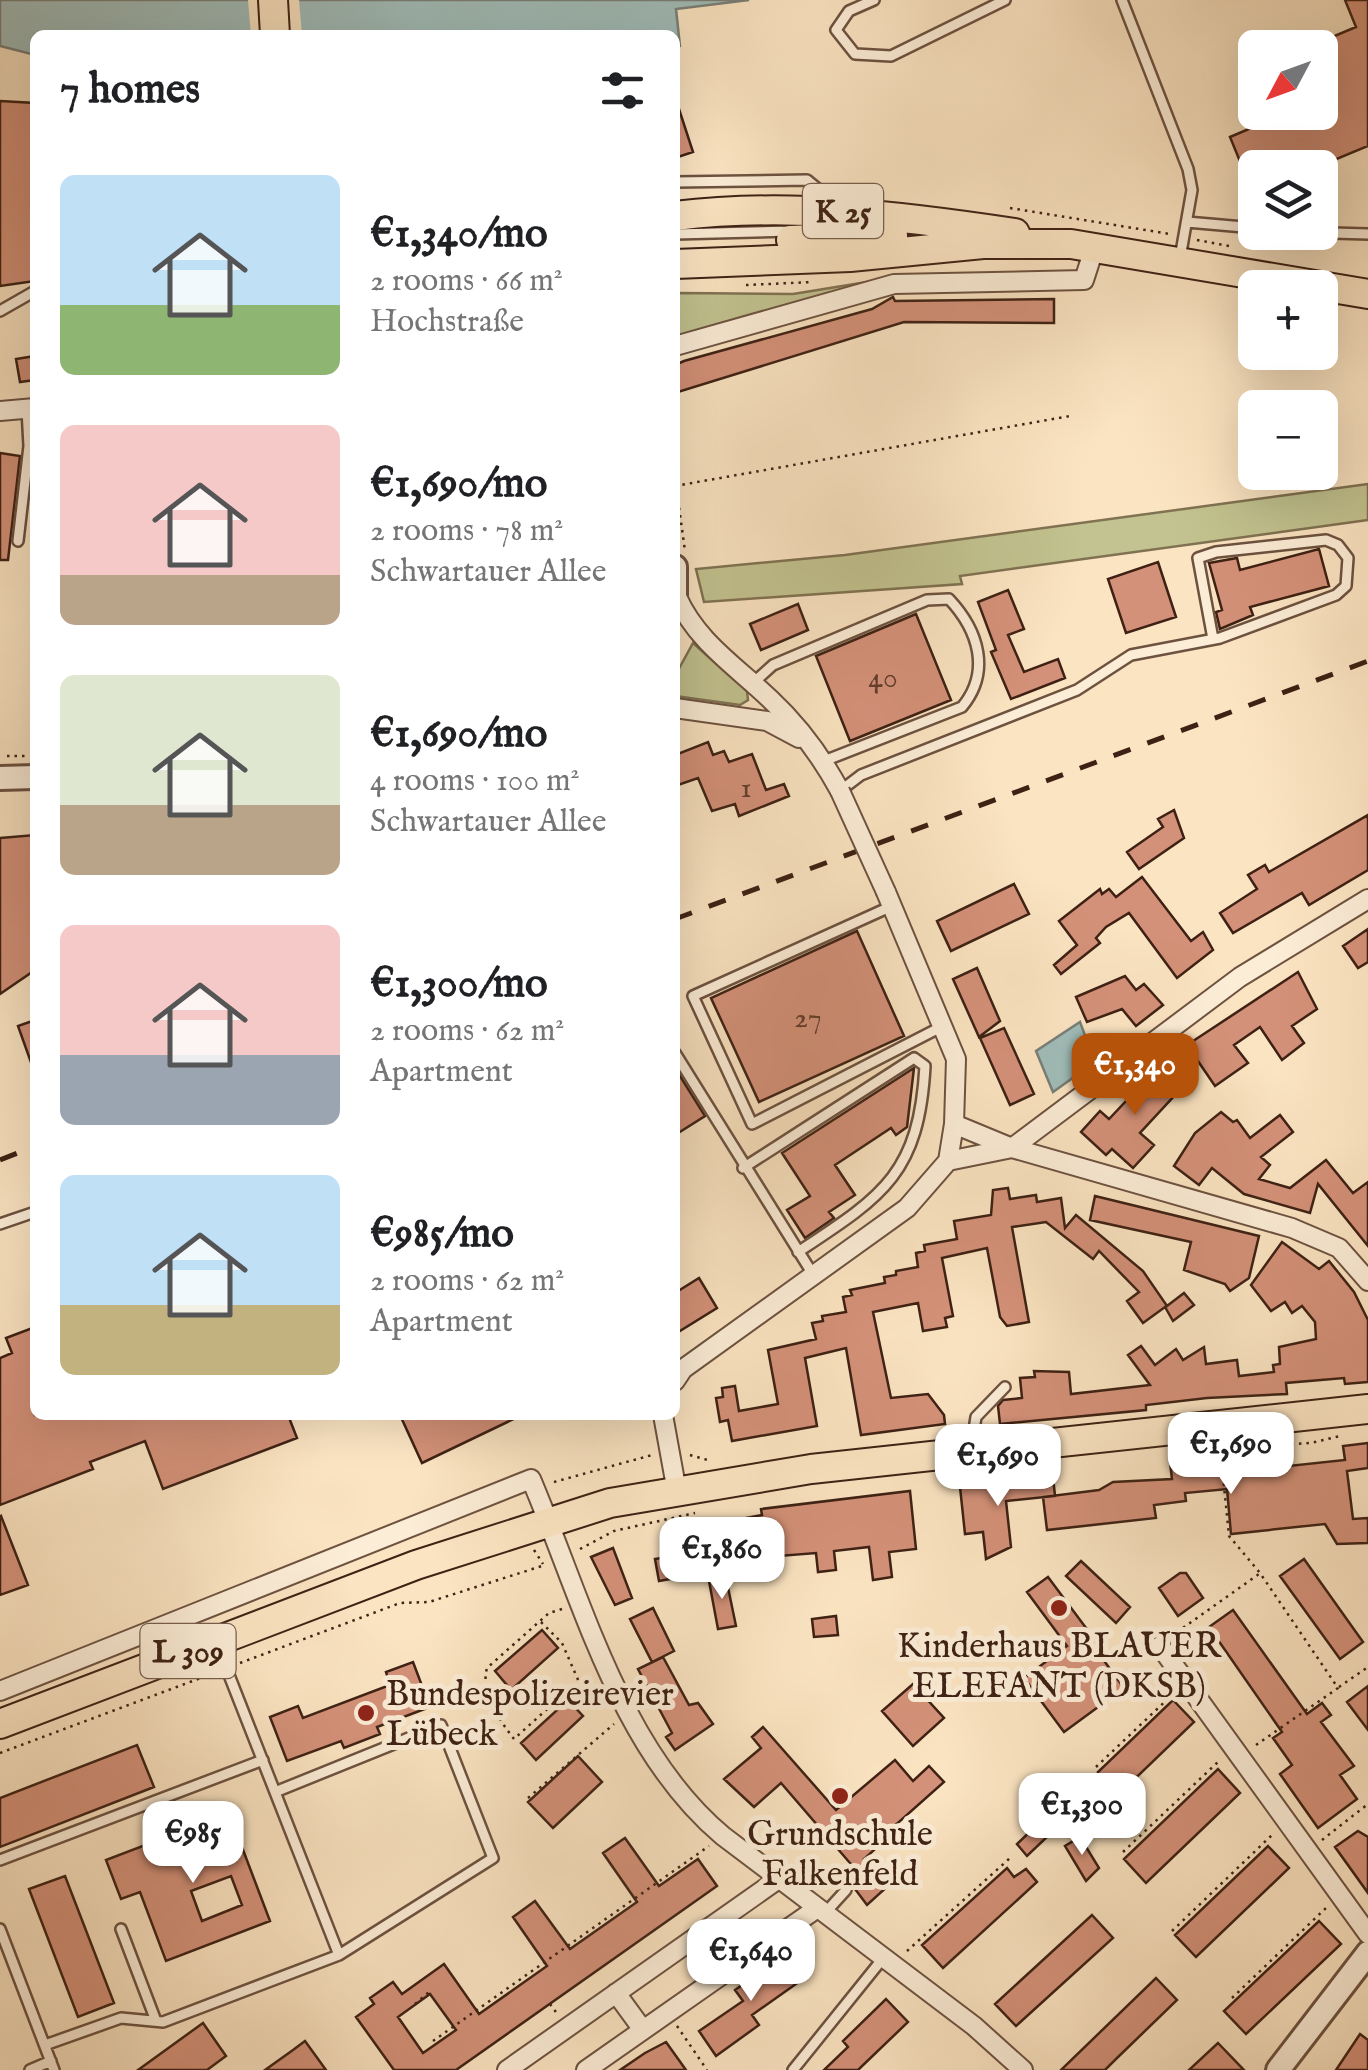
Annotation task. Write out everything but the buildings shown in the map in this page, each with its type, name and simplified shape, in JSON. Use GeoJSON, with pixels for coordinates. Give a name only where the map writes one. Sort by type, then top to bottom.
{"type":"FeatureCollection","features":[{"type":"Feature","properties":{"kind":"main road"},"geometry":{"type":"LineString","coordinates":[[273,0],[275,30]]}},
{"type":"Feature","properties":{"kind":"main road","name":"K 25"},"geometry":{"type":"LineString","coordinates":[[680,215],[720,210],[819,210],[957,221],[1368,294]]}},
{"type":"Feature","properties":{"kind":"main road","name":"K 25"},"geometry":{"type":"LineString","coordinates":[[680,245],[1010,232]]}},
{"type":"Feature","properties":{"kind":"main road","name":"K 25"},"geometry":{"type":"LineString","coordinates":[[680,264],[850,257],[983,244],[1083,245]]}},
{"type":"Feature","properties":{"kind":"main road","name":"L 309"},"geometry":{"type":"LineString","coordinates":[[0,1724],[214,1640],[546,1520],[610,1503],[811,1469],[1368,1409]]}},
{"type":"Feature","properties":{"kind":"street"},"geometry":{"type":"LineString","coordinates":[[680,345],[894,284],[1074,282],[1088,275],[1083,245]]}},
{"type":"Feature","properties":{"kind":"street"},"geometry":{"type":"LineString","coordinates":[[0,411],[30,408]]}},
{"type":"Feature","properties":{"kind":"street"},"geometry":{"type":"LineString","coordinates":[[680,610],[694,629],[813,745],[824,761],[889,899],[956,1059],[954,1124],[948,1161],[907,1208],[680,1373]]}},
{"type":"Feature","properties":{"kind":"street"},"geometry":{"type":"LineString","coordinates":[[680,709],[768,722],[813,745]]}},
{"type":"Feature","properties":{"kind":"street"},"geometry":{"type":"LineString","coordinates":[[0,778],[30,777]]}},
{"type":"Feature","properties":{"kind":"street"},"geometry":{"type":"LineString","coordinates":[[948,1161],[1012,1148],[1240,978],[1368,899]]}},
{"type":"Feature","properties":{"kind":"street"},"geometry":{"type":"LineString","coordinates":[[954,1124],[1012,1148],[1292,1228],[1339,1248],[1368,1281]]}},
{"type":"Feature","properties":{"kind":"street"},"geometry":{"type":"LineString","coordinates":[[664,1420],[678,1492]]}},
{"type":"Feature","properties":{"kind":"street"},"geometry":{"type":"LineString","coordinates":[[0,1691],[307,1570],[495,1490],[531,1479],[611,1673],[665,1777],[722,1836],[889,1960],[1023,2070]]}},
{"type":"Feature","properties":{"kind":"street"},"geometry":{"type":"LineString","coordinates":[[1160,1646],[1368,1934]]}},
{"type":"Feature","properties":{"kind":"street"},"geometry":{"type":"LineString","coordinates":[[507,2070],[778,1880]]}},
{"type":"Feature","properties":{"kind":"street"},"geometry":{"type":"LineString","coordinates":[[586,2070],[821,1912]]}},
{"type":"Feature","properties":{"kind":"street"},"geometry":{"type":"LineString","coordinates":[[1278,2070],[1368,1953]]}},
{"type":"Feature","properties":{"kind":"street"},"geometry":{"type":"LineString","coordinates":[[616,1993],[643,2030]]}},
{"type":"Feature","properties":{"kind":"lane"},"geometry":{"type":"LineString","coordinates":[[874,0],[849,10],[836,30],[855,54],[891,56],[1005,0]]}},
{"type":"Feature","properties":{"kind":"lane"},"geometry":{"type":"LineString","coordinates":[[1122,0],[1188,168],[1192,190],[1179,260]]}},
{"type":"Feature","properties":{"kind":"lane"},"geometry":{"type":"LineString","coordinates":[[680,182],[807,180],[818,189],[819,210]]}},
{"type":"Feature","properties":{"kind":"lane"},"geometry":{"type":"LineString","coordinates":[[1187,222],[1238,226]]}},
{"type":"Feature","properties":{"kind":"lane"},"geometry":{"type":"LineString","coordinates":[[680,234],[776,230],[906,236]]}},
{"type":"Feature","properties":{"kind":"lane"},"geometry":{"type":"LineString","coordinates":[[1338,233],[1368,234]]}},
{"type":"Feature","properties":{"kind":"lane"},"geometry":{"type":"LineString","coordinates":[[0,311],[30,295]]}},
{"type":"Feature","properties":{"kind":"lane"},"geometry":{"type":"LineString","coordinates":[[18,541],[30,421]]}},
{"type":"Feature","properties":{"kind":"lane"},"geometry":{"type":"LineString","coordinates":[[840,790],[860,774],[1077,690],[1130,655],[1213,639],[1336,595],[1346,586],[1348,558],[1338,545],[1326,540],[1216,552],[1198,558],[1213,639]]}},
{"type":"Feature","properties":{"kind":"lane"},"geometry":{"type":"LineString","coordinates":[[752,684],[773,665],[927,600],[949,600],[964,615],[982,670],[976,689],[962,707],[824,761]]}},
{"type":"Feature","properties":{"kind":"lane"},"geometry":{"type":"LineString","coordinates":[[889,899],[693,996],[752,1124],[943,1026]]}},
{"type":"Feature","properties":{"kind":"lane"},"geometry":{"type":"LineString","coordinates":[[743,1168],[914,1058],[925,1066],[922,1118],[913,1146],[887,1186],[863,1209],[798,1252]]}},
{"type":"Feature","properties":{"kind":"lane"},"geometry":{"type":"LineString","coordinates":[[680,1061],[743,1168],[814,1276]]}},
{"type":"Feature","properties":{"kind":"lane"},"geometry":{"type":"LineString","coordinates":[[0,1224],[30,1214]]}},
{"type":"Feature","properties":{"kind":"lane"},"geometry":{"type":"LineString","coordinates":[[971,1452],[976,1418],[1005,1387]]}},
{"type":"Feature","properties":{"kind":"lane"},"geometry":{"type":"LineString","coordinates":[[214,1640],[339,1955]]}},
{"type":"Feature","properties":{"kind":"lane"},"geometry":{"type":"LineString","coordinates":[[45,2045],[121,2018],[156,2022],[339,1955],[493,1858],[442,1725],[275,1792]]}},
{"type":"Feature","properties":{"kind":"lane"},"geometry":{"type":"LineString","coordinates":[[0,1860],[263,1760]]}},
{"type":"Feature","properties":{"kind":"lane"},"geometry":{"type":"LineString","coordinates":[[821,1912],[846,1890]]}},
{"type":"Feature","properties":{"kind":"lane"},"geometry":{"type":"LineString","coordinates":[[0,1929],[52,2066],[30,2070]]}},
{"type":"Feature","properties":{"kind":"lane"},"geometry":{"type":"LineString","coordinates":[[122,1929],[156,2022]]}},
{"type":"Feature","properties":{"kind":"lane"},"geometry":{"type":"LineString","coordinates":[[793,2070],[889,1960]]}},
{"type":"Feature","properties":{"kind":"path"},"geometry":{"type":"LineString","coordinates":[[680,485],[1070,416]]}},
{"type":"Feature","properties":{"kind":"path"},"geometry":{"type":"LineString","coordinates":[[0,757],[30,756]]}},
{"type":"Feature","properties":{"kind":"path"},"geometry":{"type":"LineString","coordinates":[[1218,1425],[1229,1536],[1260,1573],[1338,1688]]}},
{"type":"Feature","properties":{"kind":"path"},"geometry":{"type":"LineString","coordinates":[[1238,1447],[1312,1443],[1340,1436]]}},
{"type":"Feature","properties":{"kind":"path"},"geometry":{"type":"LineString","coordinates":[[535,1489],[670,1452]]}},
{"type":"Feature","properties":{"kind":"path"},"geometry":{"type":"LineString","coordinates":[[0,1754],[400,1603],[429,1602],[562,1558],[614,1531],[704,1511]]}},
{"type":"Feature","properties":{"kind":"path"},"geometry":{"type":"LineString","coordinates":[[1182,1641],[1180,1630],[1260,1573]]}},
{"type":"Feature","properties":{"kind":"path"},"geometry":{"type":"LineString","coordinates":[[583,1603],[549,1613],[487,1668],[484,1680],[499,1719],[514,1739],[580,1684],[611,1673]]}},
{"type":"Feature","properties":{"kind":"path"},"geometry":{"type":"LineString","coordinates":[[540,1621],[562,1643],[580,1684]]}},
{"type":"Feature","properties":{"kind":"path"},"geometry":{"type":"LineString","coordinates":[[1123,1852],[1236,1752],[1368,1667]]}},
{"type":"Feature","properties":{"kind":"path"},"geometry":{"type":"LineString","coordinates":[[1096,1768],[1186,1682]]}},
{"type":"Feature","properties":{"kind":"path"},"geometry":{"type":"LineString","coordinates":[[528,1798],[592,1739],[629,1713]]}},
{"type":"Feature","properties":{"kind":"path"},"geometry":{"type":"LineString","coordinates":[[1307,1852],[1368,1804]]}},
{"type":"Feature","properties":{"kind":"path"},"geometry":{"type":"LineString","coordinates":[[1172,1931],[1286,1822]]}},
{"type":"Feature","properties":{"kind":"path"},"geometry":{"type":"LineString","coordinates":[[433,2041],[722,1836]]}},
{"type":"Feature","properties":{"kind":"path"},"geometry":{"type":"LineString","coordinates":[[889,1960],[1010,1858]]}},
{"type":"Feature","properties":{"kind":"path"},"geometry":{"type":"LineString","coordinates":[[1232,1998],[1338,1896]]}},
{"type":"Feature","properties":{"kind":"path"},"geometry":{"type":"LineString","coordinates":[[415,2004],[430,1992]]}},
{"type":"Feature","properties":{"kind":"path"},"geometry":{"type":"LineString","coordinates":[[667,2014],[706,2070]]}},
{"type":"Feature","properties":{"kind":"green space"},"geometry":{"type":"Polygon","coordinates":[[[873,281],[680,340],[680,293],[793,294],[873,281]]]}},
{"type":"Feature","properties":{"kind":"green space"},"geometry":{"type":"Polygon","coordinates":[[[1368,484],[1368,520],[960,576],[962,584],[704,602],[696,569],[845,555],[1368,484]]]}},
{"type":"Feature","properties":{"kind":"green space"},"geometry":{"type":"Polygon","coordinates":[[[693,643],[747,691],[748,700],[740,705],[680,697],[680,667],[693,643]]]}},
{"type":"Feature","properties":{"kind":"water"},"geometry":{"type":"Polygon","coordinates":[[[0,0],[749,0],[676,9],[678,30],[30,30],[30,54],[0,46],[0,0]]]}},
{"type":"Feature","properties":{"kind":"water"},"geometry":{"type":"Polygon","coordinates":[[[1080,1022],[1095,1062],[1053,1092],[1036,1051],[1080,1022]]]}},
{"type":"Feature","properties":{"kind":"pier"},"geometry":{"type":"Polygon","coordinates":[[[248,0],[299,0],[302,30],[251,30],[248,0]]]}},
{"type":"Feature","properties":{"kind":"railway"},"geometry":{"type":"LineString","coordinates":[[680,917],[1368,661]]}},
{"type":"Feature","properties":{"kind":"railway"},"geometry":{"type":"LineString","coordinates":[[0,1160],[30,1148]]}},
{"type":"Feature","properties":{"kind":"place","name":"Kinderhaus BLAUER ELEFANT (DKSB)"},"geometry":{"type":"Point","coordinates":[1059,1608]}},
{"type":"Feature","properties":{"kind":"place","name":"Bundespolizeirevier Lübeck"},"geometry":{"type":"Point","coordinates":[366,1713]}},
{"type":"Feature","properties":{"kind":"place","name":"Grundschule Falkenfeld"},"geometry":{"type":"Point","coordinates":[840,1796]}}]}
